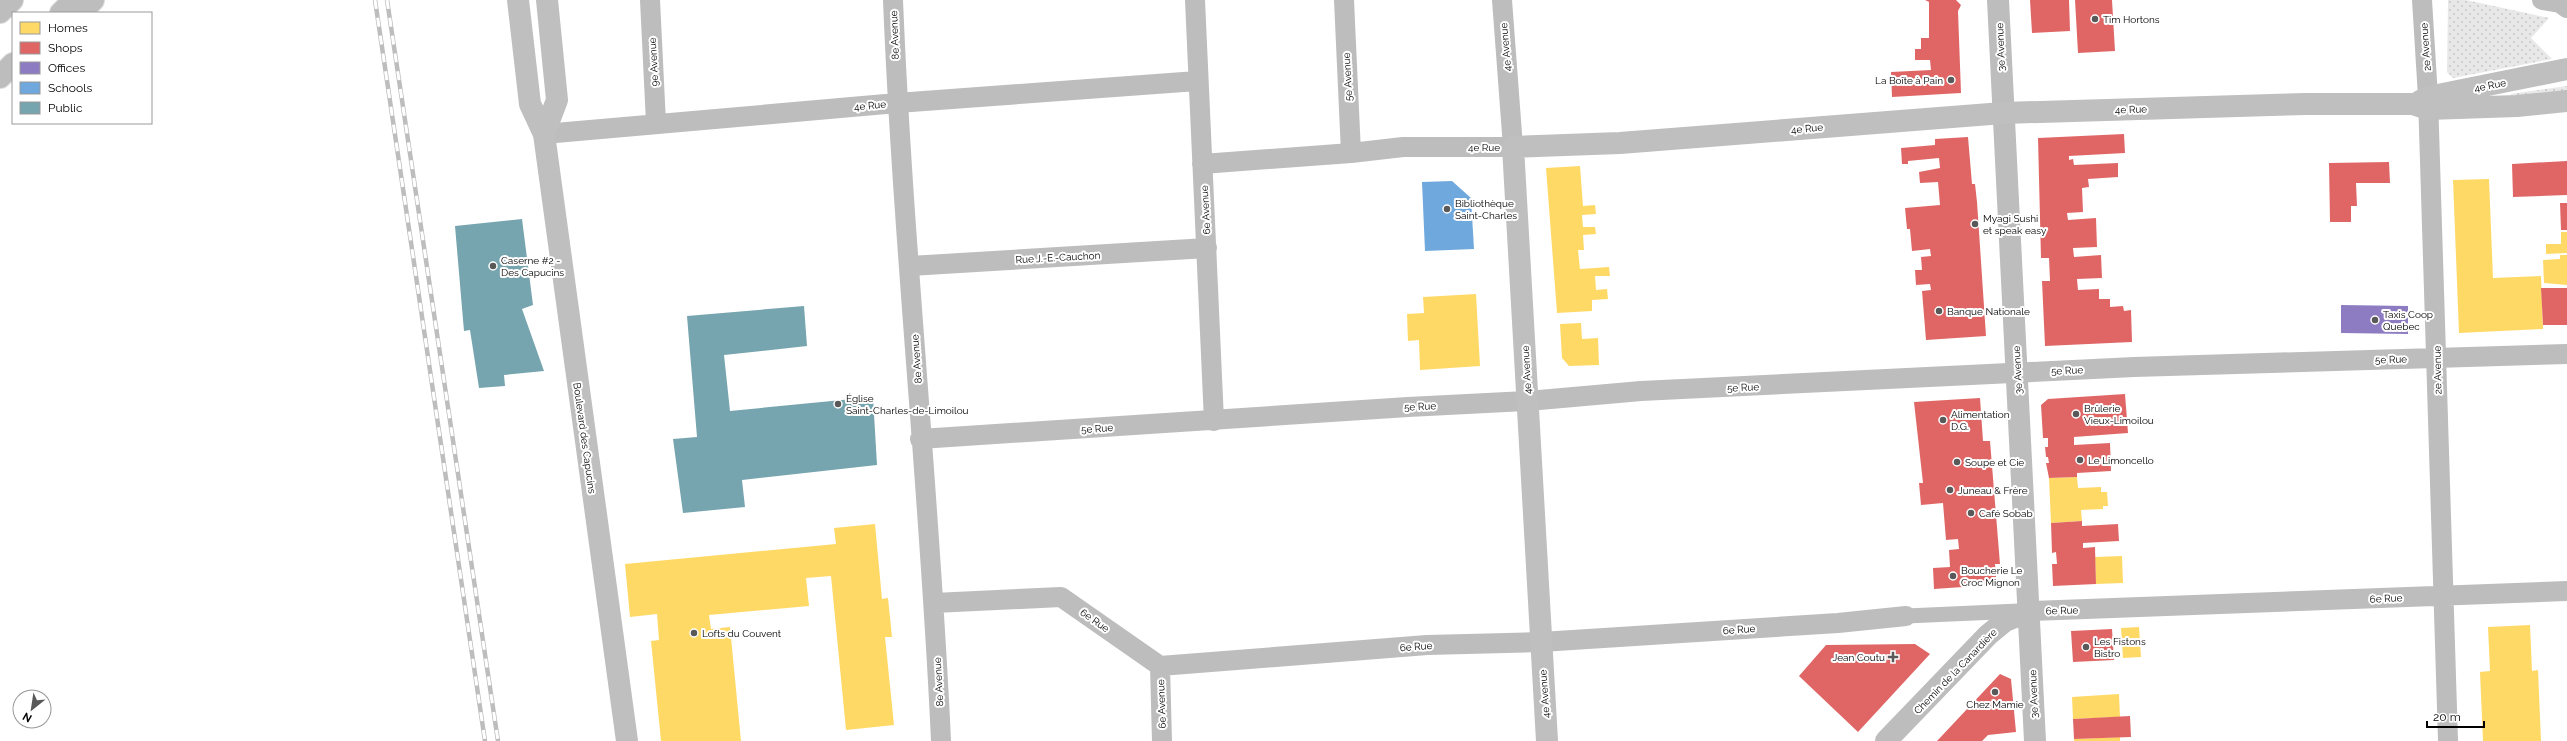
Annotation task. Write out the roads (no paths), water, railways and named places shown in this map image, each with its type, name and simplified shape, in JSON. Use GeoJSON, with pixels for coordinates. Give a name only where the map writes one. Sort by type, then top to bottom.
{"type":"FeatureCollection","features":[{"type":"Feature","properties":{"kind":"main road"},"geometry":{"type":"LineString","coordinates":[[0,12],[12,0]]}},
{"type":"Feature","properties":{"kind":"main road"},"geometry":{"type":"LineString","coordinates":[[62,12],[74,0]]}},
{"type":"Feature","properties":{"kind":"main road"},"geometry":{"type":"LineString","coordinates":[[81,12],[93,0]]}},
{"type":"Feature","properties":{"kind":"main road","name":"Boulevard des Capucins"},"geometry":{"type":"LineString","coordinates":[[518,0],[530,104],[544,134],[626,741]]}},
{"type":"Feature","properties":{"kind":"main road","name":"Boulevard des Capucins"},"geometry":{"type":"LineString","coordinates":[[544,134],[557,100],[547,0]]}},
{"type":"Feature","properties":{"kind":"main road","name":"3e Avenue"},"geometry":{"type":"LineString","coordinates":[[1998,0],[2030,611],[2035,741]]}},
{"type":"Feature","properties":{"kind":"main road"},"geometry":{"type":"LineString","coordinates":[[0,77],[12,65]]}},
{"type":"Feature","properties":{"kind":"main road","name":"4e Rue"},"geometry":{"type":"LineString","coordinates":[[2423,104],[2567,69]]}},
{"type":"Feature","properties":{"kind":"main road"},"geometry":{"type":"LineString","coordinates":[[0,81],[12,71]]}},
{"type":"Feature","properties":{"kind":"main road","name":"4e Rue"},"geometry":{"type":"LineString","coordinates":[[1513,147],[1620,143],[2003,113],[2306,104],[2517,106],[2567,101]]}},
{"type":"Feature","properties":{"kind":"main road","name":"4e Avenue"},"geometry":{"type":"LineString","coordinates":[[1513,147],[1547,741]]}},
{"type":"Feature","properties":{"kind":"main road","name":"Chemin de la Canardière"},"geometry":{"type":"LineString","coordinates":[[1886,741],[1988,635],[2005,621],[2030,611]]}},
{"type":"Feature","properties":{"kind":"street","name":"9e Avenue"},"geometry":{"type":"LineString","coordinates":[[650,0],[656,123]]}},
{"type":"Feature","properties":{"kind":"street","name":"8e Avenue"},"geometry":{"type":"LineString","coordinates":[[893,0],[897,103],[910,266],[920,439],[934,603],[941,741]]}},
{"type":"Feature","properties":{"kind":"street","name":"6e Avenue"},"geometry":{"type":"LineString","coordinates":[[1195,0],[1197,81],[1214,421]]}},
{"type":"Feature","properties":{"kind":"street","name":"5e Avenue"},"geometry":{"type":"LineString","coordinates":[[1344,0],[1351,153]]}},
{"type":"Feature","properties":{"kind":"street","name":"4e Avenue"},"geometry":{"type":"LineString","coordinates":[[1502,0],[1513,147]]}},
{"type":"Feature","properties":{"kind":"street","name":"2e Avenue"},"geometry":{"type":"LineString","coordinates":[[2422,0],[2423,104],[2437,358],[2442,595],[2448,741]]}},
{"type":"Feature","properties":{"kind":"street"},"geometry":{"type":"LineString","coordinates":[[2542,0],[2560,4],[2567,8]]}},
{"type":"Feature","properties":{"kind":"street","name":"4e Rue"},"geometry":{"type":"LineString","coordinates":[[544,134],[897,103],[1197,81]]}},
{"type":"Feature","properties":{"kind":"street","name":"4e Rue"},"geometry":{"type":"LineString","coordinates":[[1202,164],[1351,153],[1403,147],[1513,147]]}},
{"type":"Feature","properties":{"kind":"street","name":"Rue J.-E.-Cauchon"},"geometry":{"type":"LineString","coordinates":[[910,266],[1206,248]]}},
{"type":"Feature","properties":{"kind":"street","name":"5e Rue"},"geometry":{"type":"LineString","coordinates":[[920,439],[1214,421],[1408,406],[1528,401],[1641,391],[2017,373],[2567,354]]}},
{"type":"Feature","properties":{"kind":"street","name":"6e Rue"},"geometry":{"type":"LineString","coordinates":[[934,603],[1061,597],[1160,666],[1427,645],[1541,642],[1838,623],[1906,616],[2567,591]]}},
{"type":"Feature","properties":{"kind":"street","name":"6e Avenue"},"geometry":{"type":"LineString","coordinates":[[1160,666],[1162,741]]}},
{"type":"Feature","properties":{"kind":"railway"},"geometry":{"type":"LineString","coordinates":[[375,0],[485,741]]}},
{"type":"Feature","properties":{"kind":"railway"},"geometry":{"type":"LineString","coordinates":[[387,0],[498,741]]}},
{"type":"Feature","properties":{"kind":"place","name":"Tim Hortons"},"geometry":{"type":"Point","coordinates":[2095,19]}},
{"type":"Feature","properties":{"kind":"place","name":"La Boîte à Pain"},"geometry":{"type":"Point","coordinates":[1951,80]}},
{"type":"Feature","properties":{"kind":"place","name":"Bibliothèque Saint-Charles"},"geometry":{"type":"Point","coordinates":[1447,209]}},
{"type":"Feature","properties":{"kind":"place","name":"Myagi Sushi et speak easy"},"geometry":{"type":"Point","coordinates":[1975,224]}},
{"type":"Feature","properties":{"kind":"place","name":"Caserne #2 - Des Capucins"},"geometry":{"type":"Point","coordinates":[493,266]}},
{"type":"Feature","properties":{"kind":"place","name":"Banque Nationale"},"geometry":{"type":"Point","coordinates":[1939,311]}},
{"type":"Feature","properties":{"kind":"place","name":"Taxis Coop Quebec"},"geometry":{"type":"Point","coordinates":[2375,320]}},
{"type":"Feature","properties":{"kind":"place","name":"Église Saint-Charles-de-Limoilou"},"geometry":{"type":"Point","coordinates":[838,404]}},
{"type":"Feature","properties":{"kind":"place","name":"Brûlerie Vieux-Limoilou"},"geometry":{"type":"Point","coordinates":[2076,414]}},
{"type":"Feature","properties":{"kind":"place","name":"Alimentation D.G."},"geometry":{"type":"Point","coordinates":[1943,420]}},
{"type":"Feature","properties":{"kind":"place","name":"Le Limoncello"},"geometry":{"type":"Point","coordinates":[2080,460]}},
{"type":"Feature","properties":{"kind":"place","name":"Soupe et Cie"},"geometry":{"type":"Point","coordinates":[1957,462]}},
{"type":"Feature","properties":{"kind":"place","name":"Juneau & Frère"},"geometry":{"type":"Point","coordinates":[1950,490]}},
{"type":"Feature","properties":{"kind":"place","name":"Café Sobab"},"geometry":{"type":"Point","coordinates":[1971,513]}},
{"type":"Feature","properties":{"kind":"place","name":"Boucherie Le Croc Mignon"},"geometry":{"type":"Point","coordinates":[1953,576]}},
{"type":"Feature","properties":{"kind":"place","name":"Lofts du Couvent"},"geometry":{"type":"Point","coordinates":[694,633]}},
{"type":"Feature","properties":{"kind":"place","name":"Les Fistons Bistro"},"geometry":{"type":"Point","coordinates":[2086,647]}},
{"type":"Feature","properties":{"kind":"place","name":"Jean Coutu"},"geometry":{"type":"Point","coordinates":[1893,657]}},
{"type":"Feature","properties":{"kind":"place","name":"Chez Mamie"},"geometry":{"type":"Point","coordinates":[1995,692]}}]}
